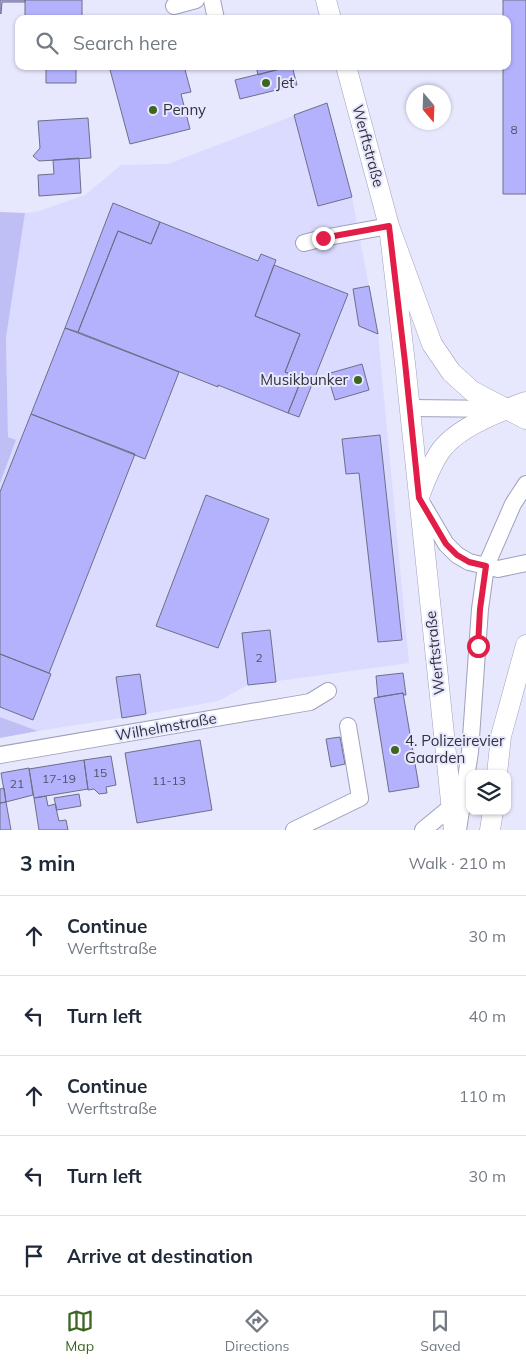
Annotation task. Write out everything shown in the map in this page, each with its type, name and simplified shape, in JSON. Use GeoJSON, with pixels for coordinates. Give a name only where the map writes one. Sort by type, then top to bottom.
{"type":"FeatureCollection","features":[{"type":"Feature","properties":{"kind":"main road"},"geometry":{"type":"LineString","coordinates":[[326,0],[330,15]]}},
{"type":"Feature","properties":{"kind":"main road","name":"Werftstraße"},"geometry":{"type":"LineString","coordinates":[[347,70],[389,226],[432,344],[451,372],[472,391],[526,419]]}},
{"type":"Feature","properties":{"kind":"main road","name":"Werftstraße"},"geometry":{"type":"LineString","coordinates":[[389,226],[454,830]]}},
{"type":"Feature","properties":{"kind":"main road"},"geometry":{"type":"LineString","coordinates":[[507,409],[526,402]]}},
{"type":"Feature","properties":{"kind":"main road","name":"Werftstraße"},"geometry":{"type":"LineString","coordinates":[[419,498],[431,467],[442,448],[457,435],[507,409]]}},
{"type":"Feature","properties":{"kind":"main road"},"geometry":{"type":"LineString","coordinates":[[497,770],[501,736],[526,645]]}},
{"type":"Feature","properties":{"kind":"main road"},"geometry":{"type":"LineString","coordinates":[[490,830],[492,815]]}},
{"type":"Feature","properties":{"kind":"street"},"geometry":{"type":"LineString","coordinates":[[174,6],[196,0]]}},
{"type":"Feature","properties":{"kind":"street"},"geometry":{"type":"LineString","coordinates":[[212,0],[215,15]]}},
{"type":"Feature","properties":{"kind":"street"},"geometry":{"type":"LineString","coordinates":[[304,243],[351,232],[389,226]]}},
{"type":"Feature","properties":{"kind":"street","name":"Werftstraße"},"geometry":{"type":"LineString","coordinates":[[410,408],[507,409]]}},
{"type":"Feature","properties":{"kind":"street"},"geometry":{"type":"LineString","coordinates":[[458,830],[470,752],[480,609],[486,566],[513,504],[526,484]]}},
{"type":"Feature","properties":{"kind":"street"},"geometry":{"type":"LineString","coordinates":[[419,498],[446,544],[457,555],[469,562],[498,569],[526,563]]}},
{"type":"Feature","properties":{"kind":"street","name":"Wilhelmstraße"},"geometry":{"type":"LineString","coordinates":[[0,755],[310,702],[328,690]]}},
{"type":"Feature","properties":{"kind":"street"},"geometry":{"type":"LineString","coordinates":[[294,830],[360,798],[348,726]]}},
{"type":"Feature","properties":{"kind":"street"},"geometry":{"type":"LineString","coordinates":[[423,830],[451,807],[462,782],[470,752]]}},
{"type":"Feature","properties":{"kind":"street"},"geometry":{"type":"LineString","coordinates":[[470,752],[474,770]]}},
{"type":"Feature","properties":{"kind":"street"},"geometry":{"type":"LineString","coordinates":[[484,815],[486,830]]}},
{"type":"Feature","properties":{"kind":"shaded area"},"geometry":{"type":"Polygon","coordinates":[[[327,103],[352,197],[378,334],[409,663],[248,685],[218,701],[38,731],[0,717],[0,483],[16,440],[8,437],[6,338],[25,213],[36,212],[85,195],[121,165],[168,164],[327,103]]]}},
{"type":"Feature","properties":{"kind":"shaded area"},"geometry":{"type":"Polygon","coordinates":[[[0,212],[25,213],[6,338],[8,437],[16,440],[0,483],[0,212]]]}},
{"type":"Feature","properties":{"kind":"shaded area"},"geometry":{"type":"Polygon","coordinates":[[[0,717],[38,731],[0,738],[0,717]]]}},
{"type":"Feature","properties":{"kind":"building"},"geometry":{"type":"Polygon","coordinates":[[[0,0],[25,0],[25,2],[2,2],[1,14],[0,0]]]}},
{"type":"Feature","properties":{"kind":"building"},"geometry":{"type":"Polygon","coordinates":[[[25,0],[82,0],[82,15],[25,15],[25,0]]]}},
{"type":"Feature","properties":{"kind":"building"},"geometry":{"type":"Polygon","coordinates":[[[503,0],[526,0],[526,194],[503,194],[503,70],[511,70],[511,15],[503,15],[503,0]]]}},
{"type":"Feature","properties":{"kind":"building"},"geometry":{"type":"Polygon","coordinates":[[[46,70],[76,70],[76,83],[46,83],[46,70]]]}},
{"type":"Feature","properties":{"kind":"building","name":"Penny"},"geometry":{"type":"Polygon","coordinates":[[[110,70],[185,70],[191,92],[181,94],[190,129],[130,144],[110,70]]]}},
{"type":"Feature","properties":{"kind":"building"},"geometry":{"type":"Polygon","coordinates":[[[257,70],[276,70],[258,75],[257,70]]]}},
{"type":"Feature","properties":{"kind":"building","name":"Jet"},"geometry":{"type":"Polygon","coordinates":[[[276,70],[293,70],[297,85],[240,99],[235,80],[276,70]]]}},
{"type":"Feature","properties":{"kind":"building"},"geometry":{"type":"Polygon","coordinates":[[[327,103],[352,197],[318,206],[294,115],[327,103]]]}},
{"type":"Feature","properties":{"kind":"building"},"geometry":{"type":"Polygon","coordinates":[[[88,118],[91,158],[39,161],[33,156],[40,148],[38,121],[88,118]]]}},
{"type":"Feature","properties":{"kind":"building"},"geometry":{"type":"Polygon","coordinates":[[[79,158],[81,193],[39,196],[38,175],[54,174],[53,160],[79,158]]]}},
{"type":"Feature","properties":{"kind":"building"},"geometry":{"type":"Polygon","coordinates":[[[113,203],[160,222],[151,244],[118,231],[78,332],[65,328],[113,203]]]}},
{"type":"Feature","properties":{"kind":"building"},"geometry":{"type":"Polygon","coordinates":[[[160,222],[258,261],[261,254],[276,260],[255,316],[300,334],[285,372],[302,378],[288,413],[78,332],[118,231],[151,244],[160,222]]]}},
{"type":"Feature","properties":{"kind":"building"},"geometry":{"type":"Polygon","coordinates":[[[274,265],[348,294],[299,417],[288,413],[302,378],[285,372],[300,334],[255,316],[274,265]]]}},
{"type":"Feature","properties":{"kind":"building"},"geometry":{"type":"Polygon","coordinates":[[[369,286],[378,334],[359,326],[353,289],[369,286]]]}},
{"type":"Feature","properties":{"kind":"building"},"geometry":{"type":"Polygon","coordinates":[[[65,328],[179,372],[145,459],[31,414],[65,328]]]}},
{"type":"Feature","properties":{"kind":"building"},"geometry":{"type":"Polygon","coordinates":[[[362,364],[369,390],[335,400],[327,374],[362,364]]]}},
{"type":"Feature","properties":{"kind":"building"},"geometry":{"type":"Polygon","coordinates":[[[31,414],[135,454],[49,673],[0,654],[0,492],[31,414]]]}},
{"type":"Feature","properties":{"kind":"building"},"geometry":{"type":"Polygon","coordinates":[[[380,435],[402,640],[378,642],[359,473],[346,474],[342,439],[380,435]]]}},
{"type":"Feature","properties":{"kind":"building"},"geometry":{"type":"Polygon","coordinates":[[[206,495],[269,519],[218,648],[156,626],[206,495]]]}},
{"type":"Feature","properties":{"kind":"building"},"geometry":{"type":"Polygon","coordinates":[[[270,630],[276,682],[248,685],[242,633],[270,630]]]}},
{"type":"Feature","properties":{"kind":"building"},"geometry":{"type":"Polygon","coordinates":[[[0,654],[51,674],[33,720],[0,707],[0,654]]]}},
{"type":"Feature","properties":{"kind":"building"},"geometry":{"type":"Polygon","coordinates":[[[403,673],[406,695],[403,693],[378,697],[376,676],[403,673]]]}},
{"type":"Feature","properties":{"kind":"building"},"geometry":{"type":"Polygon","coordinates":[[[140,674],[146,714],[122,718],[116,677],[140,674]]]}},
{"type":"Feature","properties":{"kind":"building"},"geometry":{"type":"Polygon","coordinates":[[[403,693],[419,787],[389,792],[374,698],[403,693]]]}},
{"type":"Feature","properties":{"kind":"building"},"geometry":{"type":"Polygon","coordinates":[[[340,737],[345,764],[331,767],[326,739],[340,737]]]}},
{"type":"Feature","properties":{"kind":"building"},"geometry":{"type":"Polygon","coordinates":[[[200,740],[212,810],[137,823],[125,753],[200,740]]]}},
{"type":"Feature","properties":{"kind":"building"},"geometry":{"type":"Polygon","coordinates":[[[111,756],[116,785],[106,787],[107,793],[99,794],[94,789],[88,790],[84,760],[111,756]]]}},
{"type":"Feature","properties":{"kind":"building"},"geometry":{"type":"Polygon","coordinates":[[[84,760],[88,789],[34,798],[29,769],[84,760]]]}},
{"type":"Feature","properties":{"kind":"building"},"geometry":{"type":"Polygon","coordinates":[[[29,768],[33,795],[6,802],[1,773],[29,768]]]}},
{"type":"Feature","properties":{"kind":"building"},"geometry":{"type":"Polygon","coordinates":[[[4,788],[6,802],[0,803],[0,789],[4,788]]]}},
{"type":"Feature","properties":{"kind":"building"},"geometry":{"type":"Polygon","coordinates":[[[79,794],[81,806],[57,810],[54,798],[79,794]]]}},
{"type":"Feature","properties":{"kind":"building"},"geometry":{"type":"Polygon","coordinates":[[[46,796],[48,806],[55,804],[59,821],[66,820],[68,830],[39,830],[34,798],[46,796]]]}},
{"type":"Feature","properties":{"kind":"building"},"geometry":{"type":"Polygon","coordinates":[[[6,802],[11,830],[0,830],[0,803],[6,802]]]}},
{"type":"Feature","properties":{"kind":"place","name":"Jet"},"geometry":{"type":"Point","coordinates":[266,83]}},
{"type":"Feature","properties":{"kind":"place","name":"Penny"},"geometry":{"type":"Point","coordinates":[153,110]}},
{"type":"Feature","properties":{"kind":"place","name":"Musikbunker"},"geometry":{"type":"Point","coordinates":[358,380]}},
{"type":"Feature","properties":{"kind":"place","name":"4. Polizeirevier Gaarden"},"geometry":{"type":"Point","coordinates":[395,750]}},
{"type":"Feature","properties":{"kind":"route"},"geometry":{"type":"LineString","coordinates":[[323,238],[389,226],[419,498],[446,544],[457,555],[469,562],[486,566],[480,609],[478,646]]}}]}
